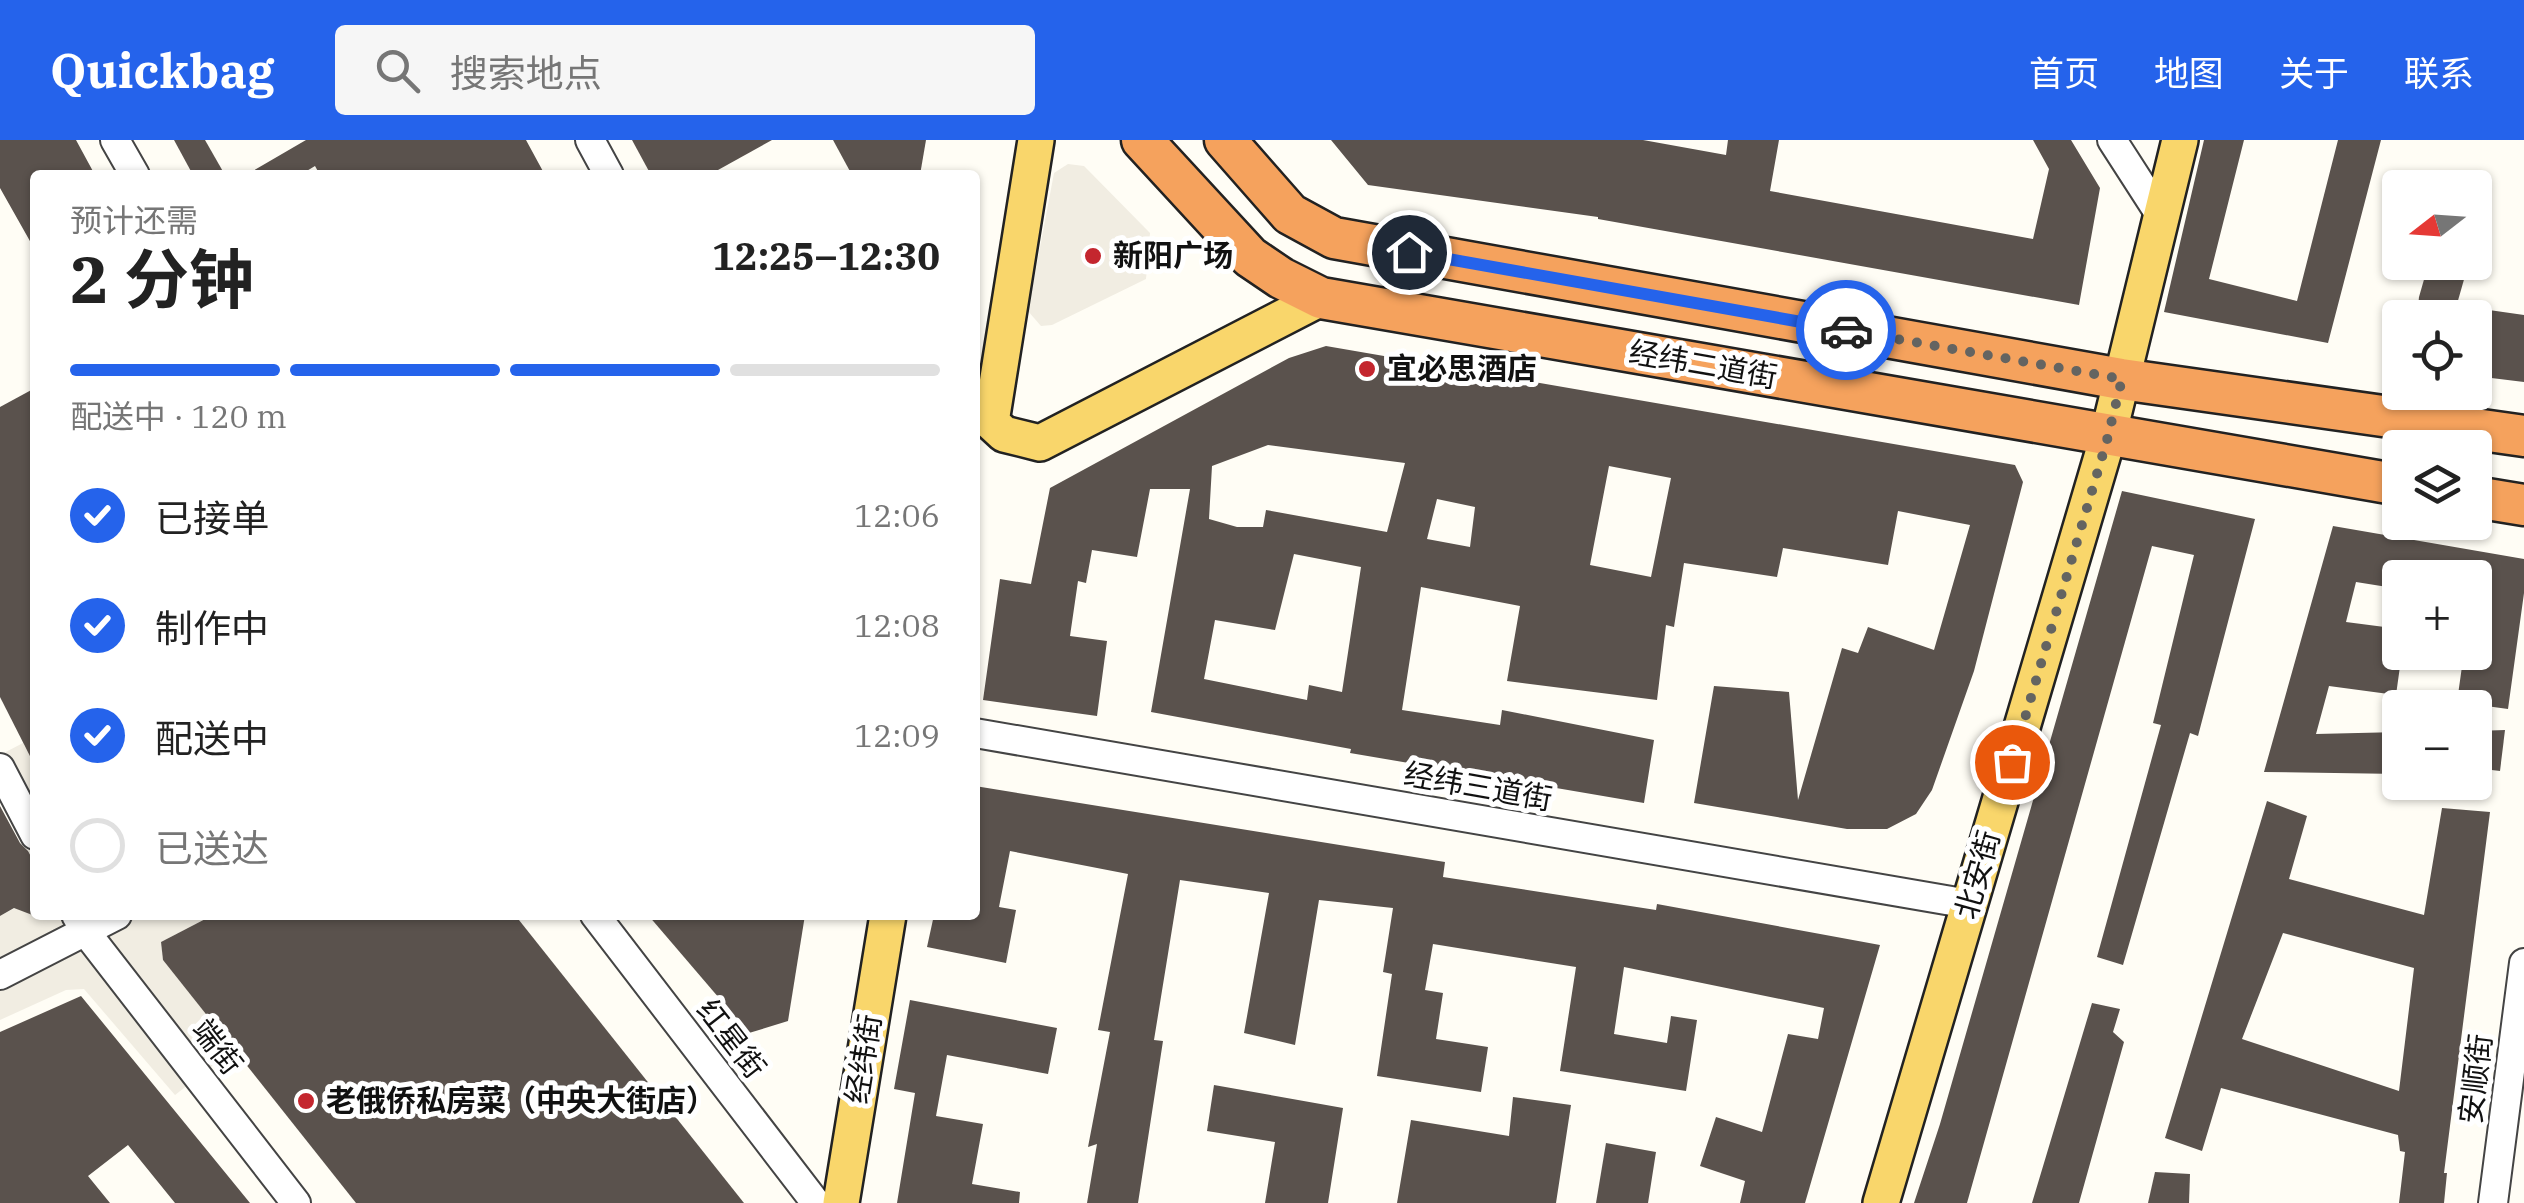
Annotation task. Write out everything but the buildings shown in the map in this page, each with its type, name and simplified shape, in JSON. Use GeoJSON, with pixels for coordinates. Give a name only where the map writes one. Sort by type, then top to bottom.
{"type":"FeatureCollection","features":[{"type":"Feature","properties":{"kind":"highway","name":"经纬二道街"},"geometry":{"type":"LineString","coordinates":[[1142,140],[1250,258],[1321,298],[2382,483]]}},
{"type":"Feature","properties":{"kind":"highway","name":"经纬二道街"},"geometry":{"type":"LineString","coordinates":[[1225,140],[1290,214],[1334,238],[2122,379],[2524,436]]}},
{"type":"Feature","properties":{"kind":"highway"},"geometry":{"type":"LineString","coordinates":[[2492,500],[2524,505]]}},
{"type":"Feature","properties":{"kind":"main road"},"geometry":{"type":"LineString","coordinates":[[980,364],[1018,140]]}},
{"type":"Feature","properties":{"kind":"main road"},"geometry":{"type":"LineString","coordinates":[[1036,140],[992,422],[1004,434],[1040,443],[1321,298]]}},
{"type":"Feature","properties":{"kind":"main road","name":"北安街"},"geometry":{"type":"LineString","coordinates":[[1881,1203],[2108,436],[2180,140]]}},
{"type":"Feature","properties":{"kind":"main road","name":"经纬街"},"geometry":{"type":"LineString","coordinates":[[841,1203],[887,920]]}},
{"type":"Feature","properties":{"kind":"street"},"geometry":{"type":"LineString","coordinates":[[115,140],[131,170]]}},
{"type":"Feature","properties":{"kind":"street"},"geometry":{"type":"LineString","coordinates":[[590,140],[606,170]]}},
{"type":"Feature","properties":{"kind":"street"},"geometry":{"type":"LineString","coordinates":[[2112,140],[2161,216]]}},
{"type":"Feature","properties":{"kind":"street","name":"经纬三道街"},"geometry":{"type":"LineString","coordinates":[[980,734],[1970,904]]}},
{"type":"Feature","properties":{"kind":"street"},"geometry":{"type":"LineString","coordinates":[[0,768],[30,826]]}},
{"type":"Feature","properties":{"kind":"street","name":"红星街"},"geometry":{"type":"LineString","coordinates":[[599,920],[816,1203]]}},
{"type":"Feature","properties":{"kind":"street"},"geometry":{"type":"LineString","coordinates":[[2,970],[80,923]]}},
{"type":"Feature","properties":{"kind":"street","name":"端街"},"geometry":{"type":"LineString","coordinates":[[80,923],[296,1203]]}},
{"type":"Feature","properties":{"kind":"street","name":"安顺街"},"geometry":{"type":"LineString","coordinates":[[2493,1203],[2524,963]]}},
{"type":"Feature","properties":{"kind":"shaded area","name":"新阳广场"},"geometry":{"type":"Polygon","coordinates":[[[1068,164],[1084,166],[1150,233],[1146,279],[1052,325],[1041,326],[1028,311],[1054,173],[1068,164]]]}},
{"type":"Feature","properties":{"kind":"shaded area"},"geometry":{"type":"Polygon","coordinates":[[[23,743],[30,756],[30,854],[0,797],[0,755],[23,743]]]}},
{"type":"Feature","properties":{"kind":"shaded area"},"geometry":{"type":"Polygon","coordinates":[[[17,907],[30,914],[30,920],[203,920],[161,942],[163,960],[234,1049],[175,1095],[84,989],[66,990],[0,1020],[0,916],[17,907]]]}},
{"type":"Feature","properties":{"kind":"way so far"},"geometry":{"type":"LineString","coordinates":[[1846,330],[2122,379],[2012,762]]}},
{"type":"Feature","properties":{"kind":"place","name":"新阳广场"},"geometry":{"type":"Point","coordinates":[1093,256]}},
{"type":"Feature","properties":{"kind":"place","name":"宜必思酒店"},"geometry":{"type":"Point","coordinates":[1367,369]}},
{"type":"Feature","properties":{"kind":"place","name":"老俄侨私房菜（中央大街店）"},"geometry":{"type":"Point","coordinates":[306,1101]}},
{"type":"Feature","properties":{"kind":"route"},"geometry":{"type":"LineString","coordinates":[[1409,252],[1846,330]]}}]}
